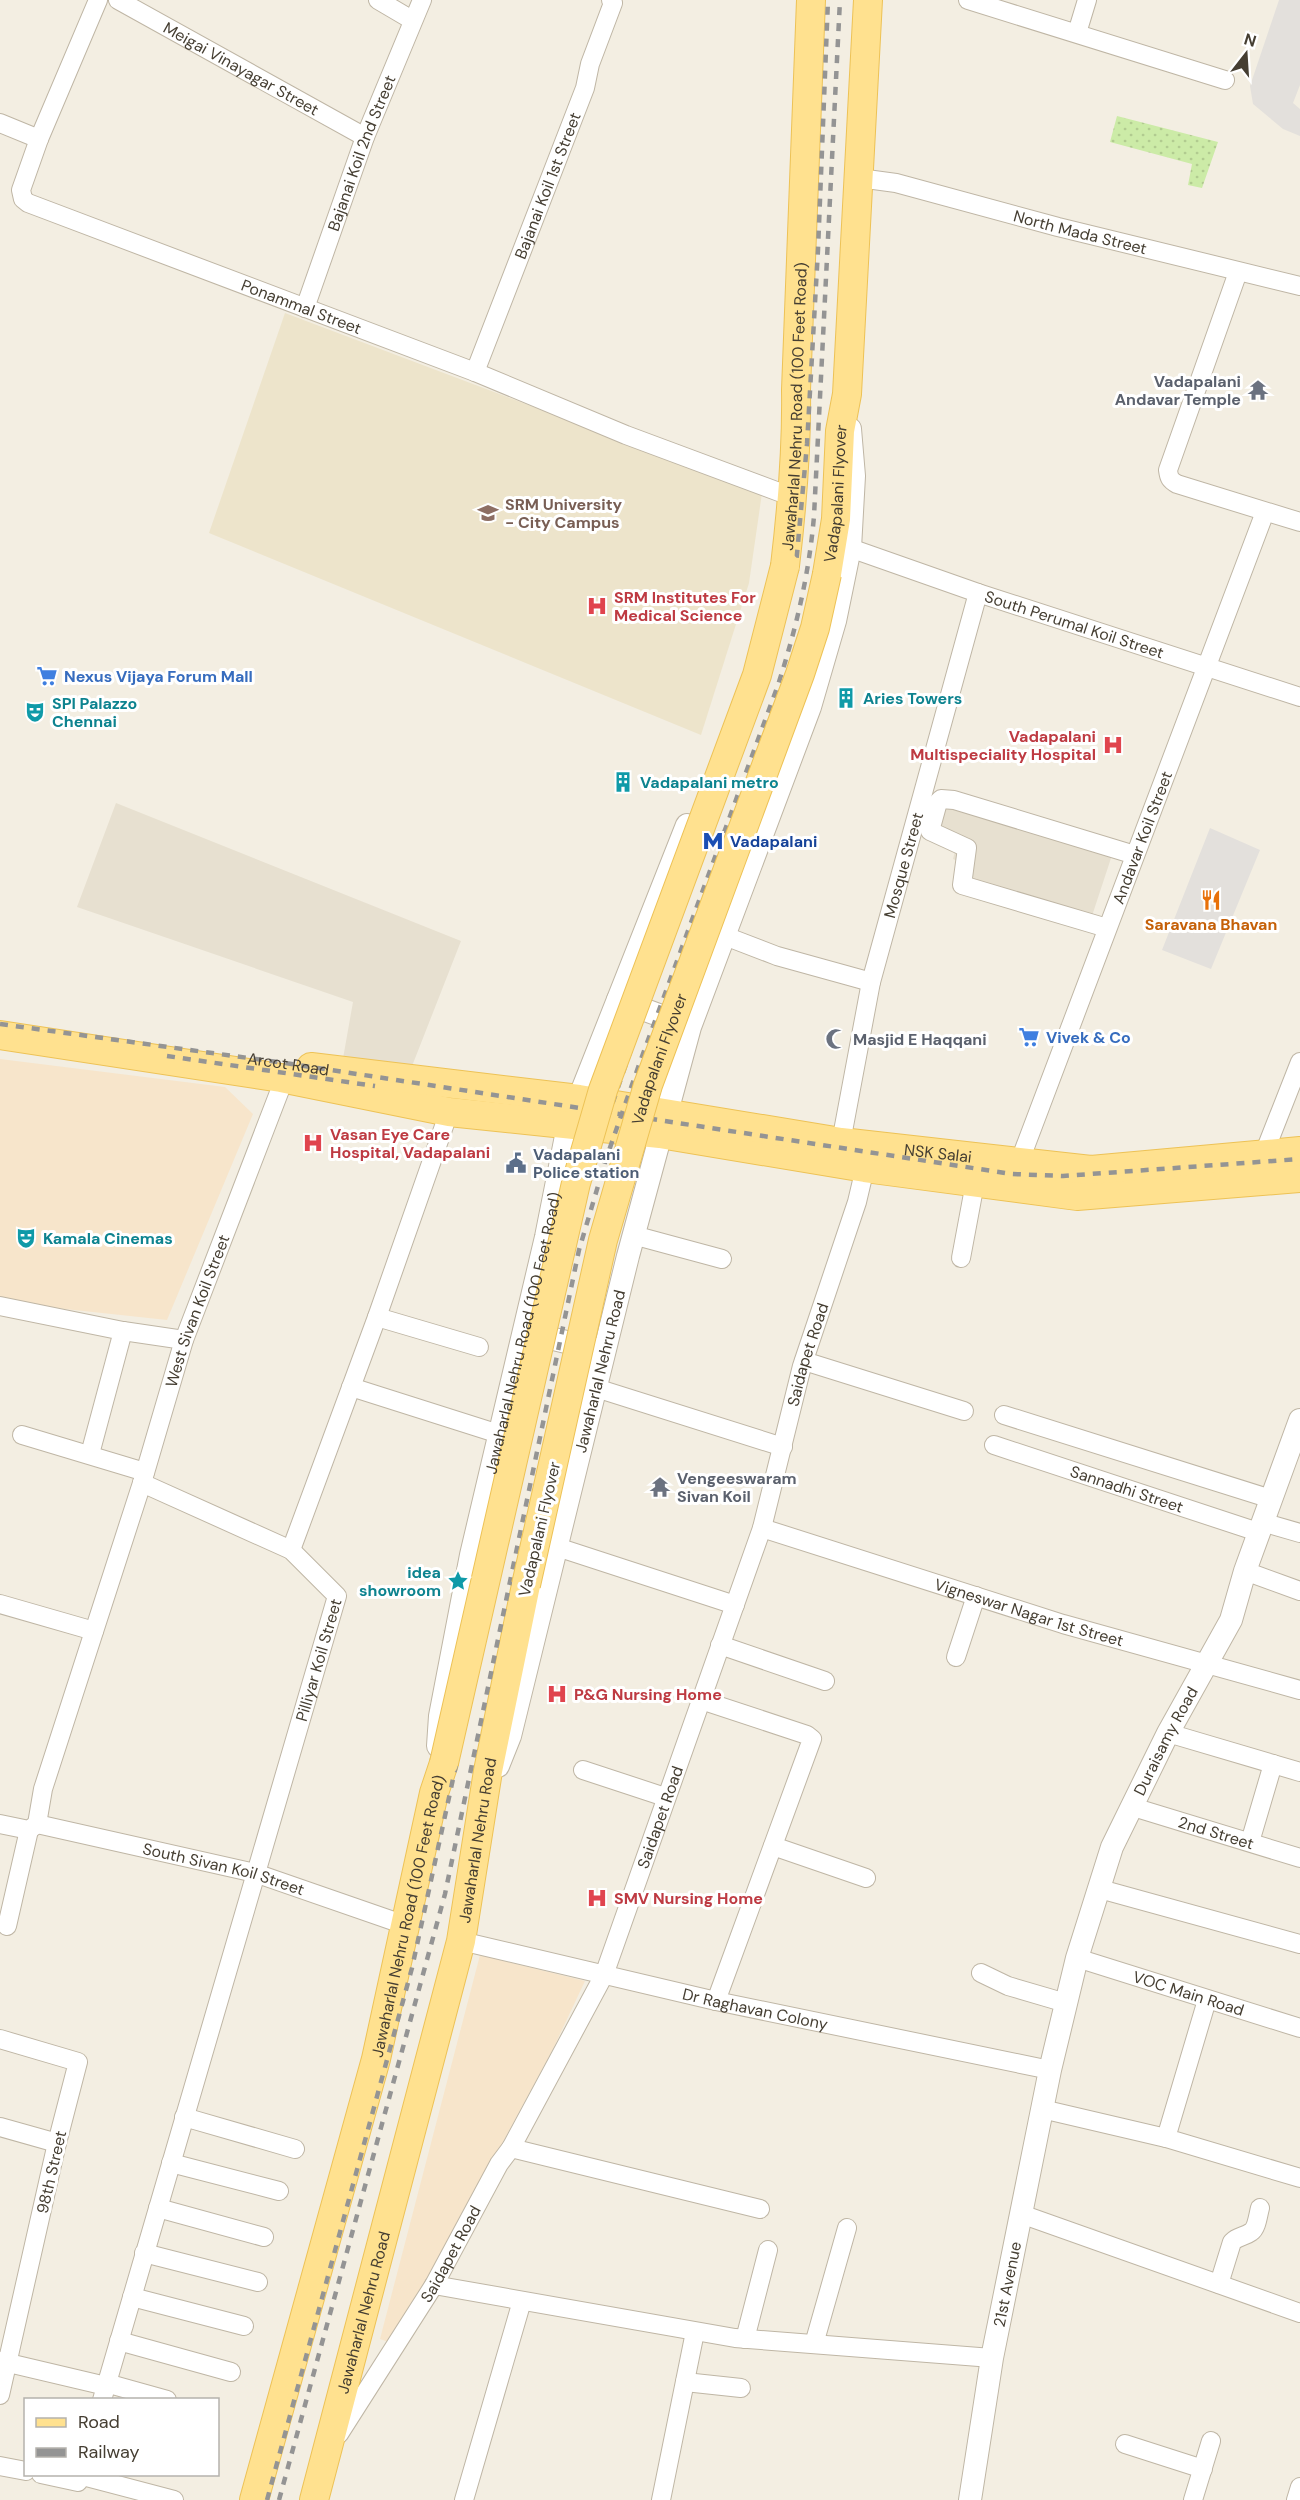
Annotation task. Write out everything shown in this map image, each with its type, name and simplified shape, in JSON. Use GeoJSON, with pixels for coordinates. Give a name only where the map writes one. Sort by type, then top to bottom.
{"type":"FeatureCollection","features":[{"type":"Feature","properties":{"kind":"main road","name":"Jawaharlal Nehru Road (100 Feet Road)"},"geometry":{"type":"LineString","coordinates":[[796,390],[811,0]]}},
{"type":"Feature","properties":{"kind":"main road"},"geometry":{"type":"LineString","coordinates":[[847,394],[868,0]]}},
{"type":"Feature","properties":{"kind":"main road"},"geometry":{"type":"LineString","coordinates":[[434,1793],[444,1763],[576,1183],[603,1090],[757,675],[785,566],[794,495],[797,434],[796,390]]}},
{"type":"Feature","properties":{"kind":"main road","name":"Vadapalani Flyover"},"geometry":{"type":"LineString","coordinates":[[483,1803],[526,1585],[606,1229],[648,1085],[815,628],[836,519],[840,431],[847,394]]}},
{"type":"Feature","properties":{"kind":"main road","name":"Arcot Road"},"geometry":{"type":"LineString","coordinates":[[11,1028],[205,1058],[285,1063],[579,1099]]}},
{"type":"Feature","properties":{"kind":"main road","name":"Arcot Road"},"geometry":{"type":"LineString","coordinates":[[205,1058],[281,1078]]}},
{"type":"Feature","properties":{"kind":"main road"},"geometry":{"type":"LineString","coordinates":[[281,1078],[449,1112],[568,1126],[663,1124],[865,1168],[1077,1196],[1300,1178]]}},
{"type":"Feature","properties":{"kind":"main road","name":"NSK Salai"},"geometry":{"type":"LineString","coordinates":[[579,1099],[663,1124],[1091,1170],[1300,1151]]}},
{"type":"Feature","properties":{"kind":"main road","name":"Jawaharlal Nehru Road (100 Feet Road)"},"geometry":{"type":"LineString","coordinates":[[254,2500],[376,2059],[434,1793]]}},
{"type":"Feature","properties":{"kind":"main road","name":"Jawaharlal Nehru Road"},"geometry":{"type":"LineString","coordinates":[[314,2500],[461,1941],[483,1803]]}},
{"type":"Feature","properties":{"kind":"street","name":"Ponammal Street"},"geometry":{"type":"LineString","coordinates":[[98,0],[39,139],[21,190],[23,199],[475,372],[626,435],[779,492]]}},
{"type":"Feature","properties":{"kind":"street","name":"Meigai Vinayagar Street"},"geometry":{"type":"LineString","coordinates":[[118,0],[366,137]]}},
{"type":"Feature","properties":{"kind":"street"},"geometry":{"type":"LineString","coordinates":[[378,0],[412,20]]}},
{"type":"Feature","properties":{"kind":"street","name":"Bajanai Koil 2nd Street"},"geometry":{"type":"LineString","coordinates":[[305,308],[366,137],[422,0]]}},
{"type":"Feature","properties":{"kind":"street","name":"Bajanai Koil 1st Street"},"geometry":{"type":"LineString","coordinates":[[475,372],[585,88],[590,64],[613,3],[611,0]]}},
{"type":"Feature","properties":{"kind":"street"},"geometry":{"type":"LineString","coordinates":[[968,0],[1225,80]]}},
{"type":"Feature","properties":{"kind":"street"},"geometry":{"type":"LineString","coordinates":[[1077,33],[1087,0]]}},
{"type":"Feature","properties":{"kind":"street"},"geometry":{"type":"LineString","coordinates":[[0,123],[39,139]]}},
{"type":"Feature","properties":{"kind":"street","name":"North Mada Street"},"geometry":{"type":"LineString","coordinates":[[859,178],[896,183],[1058,228],[1300,286]]}},
{"type":"Feature","properties":{"kind":"street"},"geometry":{"type":"LineString","coordinates":[[1238,272],[1168,470],[1171,480],[1300,522]]}},
{"type":"Feature","properties":{"kind":"street","name":"Jawaharlal Nehru Road (100 Feet Road)"},"geometry":{"type":"LineString","coordinates":[[434,1793],[440,1716],[471,1555],[546,1237],[568,1126],[736,699],[775,563],[779,492],[796,390]]}},
{"type":"Feature","properties":{"kind":"street"},"geometry":{"type":"LineString","coordinates":[[663,1124],[690,1027],[810,707],[835,621],[850,548],[854,476],[847,394]]}},
{"type":"Feature","properties":{"kind":"street","name":"Andavar Koil Street"},"geometry":{"type":"LineString","coordinates":[[1019,1163],[1265,512]]}},
{"type":"Feature","properties":{"kind":"street","name":"South Perumal Koil Street"},"geometry":{"type":"LineString","coordinates":[[850,548],[978,593],[1300,697]]}},
{"type":"Feature","properties":{"kind":"street","name":"Mosque Street"},"geometry":{"type":"LineString","coordinates":[[841,1142],[871,982],[978,593]]}},
{"type":"Feature","properties":{"kind":"street"},"geometry":{"type":"LineString","coordinates":[[1107,928],[962,885],[961,878],[967,848],[930,831],[938,802],[942,799],[954,800],[1135,855]]}},
{"type":"Feature","properties":{"kind":"street"},"geometry":{"type":"LineString","coordinates":[[724,936],[777,956],[871,982]]}},
{"type":"Feature","properties":{"kind":"street"},"geometry":{"type":"LineString","coordinates":[[616,1000],[690,1027]]}},
{"type":"Feature","properties":{"kind":"street"},"geometry":{"type":"LineString","coordinates":[[1263,1156],[1300,1062]]}},
{"type":"Feature","properties":{"kind":"street","name":"West Sivan Koil Street"},"geometry":{"type":"LineString","coordinates":[[7,1926],[43,1789],[143,1477],[184,1340],[280,1090],[281,1078]]}},
{"type":"Feature","properties":{"kind":"street"},"geometry":{"type":"LineString","coordinates":[[291,1550],[377,1317],[449,1112]]}},
{"type":"Feature","properties":{"kind":"street","name":"Jawaharlal Nehru Road"},"geometry":{"type":"LineString","coordinates":[[483,1803],[510,1736],[633,1235],[663,1124]]}},
{"type":"Feature","properties":{"kind":"street","name":"Saidapet Road"},"geometry":{"type":"LineString","coordinates":[[328,2451],[434,2285],[604,1975],[665,1797],[762,1528],[804,1361],[857,1202],[865,1168]]}},
{"type":"Feature","properties":{"kind":"street"},"geometry":{"type":"LineString","coordinates":[[960,1258],[975,1183]]}},
{"type":"Feature","properties":{"kind":"street"},"geometry":{"type":"LineString","coordinates":[[633,1235],[722,1259]]}},
{"type":"Feature","properties":{"kind":"street"},"geometry":{"type":"LineString","coordinates":[[0,1306],[123,1331],[184,1340]]}},
{"type":"Feature","properties":{"kind":"street"},"geometry":{"type":"LineString","coordinates":[[377,1317],[479,1347]]}},
{"type":"Feature","properties":{"kind":"street"},"geometry":{"type":"LineString","coordinates":[[90,1454],[123,1331]]}},
{"type":"Feature","properties":{"kind":"street"},"geometry":{"type":"LineString","coordinates":[[524,1331],[605,1351]]}},
{"type":"Feature","properties":{"kind":"street"},"geometry":{"type":"LineString","coordinates":[[804,1361],[964,1411]]}},
{"type":"Feature","properties":{"kind":"street"},"geometry":{"type":"LineString","coordinates":[[351,1387],[499,1434]]}},
{"type":"Feature","properties":{"kind":"street"},"geometry":{"type":"LineString","coordinates":[[596,1388],[783,1447]]}},
{"type":"Feature","properties":{"kind":"street"},"geometry":{"type":"LineString","coordinates":[[1004,1415],[1271,1499]]}},
{"type":"Feature","properties":{"kind":"street","name":"Duraisamy Road"},"geometry":{"type":"LineString","coordinates":[[1050,2070],[1077,1958],[1112,1847],[1168,1733],[1232,1620],[1245,1571],[1300,1420]]}},
{"type":"Feature","properties":{"kind":"street","name":"Pilliyar Koil Street"},"geometry":{"type":"LineString","coordinates":[[22,1435],[90,1454],[143,1477],[291,1550],[337,1596],[255,1873]]}},
{"type":"Feature","properties":{"kind":"street","name":"Sannadhi Street"},"geometry":{"type":"LineString","coordinates":[[994,1445],[1260,1527],[1300,1533]]}},
{"type":"Feature","properties":{"kind":"street","name":"Vigneswar Nagar 1st Street"},"geometry":{"type":"LineString","coordinates":[[762,1528],[1063,1624],[1300,1690]]}},
{"type":"Feature","properties":{"kind":"street"},"geometry":{"type":"LineString","coordinates":[[557,1547],[735,1605]]}},
{"type":"Feature","properties":{"kind":"street"},"geometry":{"type":"LineString","coordinates":[[1245,1571],[1300,1591]]}},
{"type":"Feature","properties":{"kind":"street"},"geometry":{"type":"LineString","coordinates":[[956,1657],[976,1596]]}},
{"type":"Feature","properties":{"kind":"street"},"geometry":{"type":"LineString","coordinates":[[0,1604],[94,1631]]}},
{"type":"Feature","properties":{"kind":"street"},"geometry":{"type":"LineString","coordinates":[[720,1645],[825,1681]]}},
{"type":"Feature","properties":{"kind":"street"},"geometry":{"type":"LineString","coordinates":[[700,1700],[807,1734],[812,1739],[716,2001]]}},
{"type":"Feature","properties":{"kind":"street"},"geometry":{"type":"LineString","coordinates":[[1168,1733],[1300,1772]]}},
{"type":"Feature","properties":{"kind":"street"},"geometry":{"type":"LineString","coordinates":[[1250,1842],[1273,1764]]}},
{"type":"Feature","properties":{"kind":"street"},"geometry":{"type":"LineString","coordinates":[[583,1770],[665,1797]]}},
{"type":"Feature","properties":{"kind":"street","name":"2nd Street"},"geometry":{"type":"LineString","coordinates":[[1133,1807],[1300,1858]]}},
{"type":"Feature","properties":{"kind":"street","name":"South Sivan Koil Street"},"geometry":{"type":"LineString","coordinates":[[0,1824],[33,1827],[255,1873],[405,1925]]}},
{"type":"Feature","properties":{"kind":"street"},"geometry":{"type":"LineString","coordinates":[[773,1846],[866,1878]]}},
{"type":"Feature","properties":{"kind":"street"},"geometry":{"type":"LineString","coordinates":[[104,2390],[255,1873]]}},
{"type":"Feature","properties":{"kind":"street"},"geometry":{"type":"LineString","coordinates":[[1096,1899],[1100,1888],[1300,1944]]}},
{"type":"Feature","properties":{"kind":"street","name":"Dr Raghavan Colony"},"geometry":{"type":"LineString","coordinates":[[461,1941],[716,2001],[1050,2070]]}},
{"type":"Feature","properties":{"kind":"street","name":"VOC Main Road"},"geometry":{"type":"LineString","coordinates":[[1077,1958],[1300,2028]]}},
{"type":"Feature","properties":{"kind":"street"},"geometry":{"type":"LineString","coordinates":[[981,1973],[1008,1986],[1066,2003]]}},
{"type":"Feature","properties":{"kind":"street"},"geometry":{"type":"LineString","coordinates":[[1166,2138],[1207,2000]]}},
{"type":"Feature","properties":{"kind":"street","name":"98th Street"},"geometry":{"type":"LineString","coordinates":[[0,2038],[78,2062],[4,2362],[0,2395]]}},
{"type":"Feature","properties":{"kind":"street","name":"21st Avenue"},"geometry":{"type":"LineString","coordinates":[[970,2500],[992,2358],[1050,2070]]}},
{"type":"Feature","properties":{"kind":"street"},"geometry":{"type":"LineString","coordinates":[[1042,2109],[1166,2138],[1300,2178]]}},
{"type":"Feature","properties":{"kind":"street"},"geometry":{"type":"LineString","coordinates":[[184,2117],[296,2149]]}},
{"type":"Feature","properties":{"kind":"street"},"geometry":{"type":"LineString","coordinates":[[0,2127],[57,2143]]}},
{"type":"Feature","properties":{"kind":"street"},"geometry":{"type":"LineString","coordinates":[[511,2148],[760,2210]]}},
{"type":"Feature","properties":{"kind":"street"},"geometry":{"type":"LineString","coordinates":[[171,2163],[279,2191]]}},
{"type":"Feature","properties":{"kind":"street"},"geometry":{"type":"LineString","coordinates":[[158,2208],[264,2237]]}},
{"type":"Feature","properties":{"kind":"street"},"geometry":{"type":"LineString","coordinates":[[1219,2284],[1232,2242],[1236,2237],[1251,2232],[1255,2227],[1260,2208]]}},
{"type":"Feature","properties":{"kind":"street"},"geometry":{"type":"LineString","coordinates":[[1021,2214],[1300,2313]]}},
{"type":"Feature","properties":{"kind":"street"},"geometry":{"type":"LineString","coordinates":[[814,2344],[847,2228]]}},
{"type":"Feature","properties":{"kind":"street"},"geometry":{"type":"LineString","coordinates":[[745,2339],[768,2250]]}},
{"type":"Feature","properties":{"kind":"street"},"geometry":{"type":"LineString","coordinates":[[144,2253],[258,2282]]}},
{"type":"Feature","properties":{"kind":"street"},"geometry":{"type":"LineString","coordinates":[[434,2285],[745,2339],[992,2358]]}},
{"type":"Feature","properties":{"kind":"street"},"geometry":{"type":"LineString","coordinates":[[132,2297],[244,2326]]}},
{"type":"Feature","properties":{"kind":"street"},"geometry":{"type":"LineString","coordinates":[[464,2500],[522,2301]]}},
{"type":"Feature","properties":{"kind":"street"},"geometry":{"type":"LineString","coordinates":[[661,2500],[695,2332]]}},
{"type":"Feature","properties":{"kind":"street"},"geometry":{"type":"LineString","coordinates":[[119,2341],[231,2372]]}},
{"type":"Feature","properties":{"kind":"street"},"geometry":{"type":"LineString","coordinates":[[4,2362],[104,2390],[154,2398]]}},
{"type":"Feature","properties":{"kind":"street"},"geometry":{"type":"LineString","coordinates":[[685,2382],[741,2388]]}},
{"type":"Feature","properties":{"kind":"street"},"geometry":{"type":"LineString","coordinates":[[1193,2500],[1211,2441]]}},
{"type":"Feature","properties":{"kind":"street"},"geometry":{"type":"LineString","coordinates":[[1125,2444],[1203,2469]]}},
{"type":"Feature","properties":{"kind":"street"},"geometry":{"type":"LineString","coordinates":[[0,2466],[24,2471]]}},
{"type":"Feature","properties":{"kind":"street"},"geometry":{"type":"LineString","coordinates":[[46,2476],[174,2500]]}},
{"type":"Feature","properties":{"kind":"street"},"geometry":{"type":"LineString","coordinates":[[1296,2500],[1300,2487]]}},
{"type":"Feature","properties":{"kind":"shaded area"},"geometry":{"type":"Polygon","coordinates":[[[1279,0],[1300,0],[1300,85],[1293,103],[1300,109],[1300,136],[1283,129],[1253,104],[1250,86],[1279,0]]]}},
{"type":"Feature","properties":{"kind":"shaded area","name":"SRM University - City Campus"},"geometry":{"type":"Polygon","coordinates":[[[285,313],[762,493],[749,583],[701,735],[209,533],[285,313]]]}},
{"type":"Feature","properties":{"kind":"shaded area"},"geometry":{"type":"Polygon","coordinates":[[[939,794],[1116,843],[1088,928],[958,888],[963,863],[953,859],[957,844],[927,833],[939,794]]]}},
{"type":"Feature","properties":{"kind":"shaded area"},"geometry":{"type":"Polygon","coordinates":[[[116,803],[461,941],[405,1084],[342,1064],[353,1002],[77,907],[116,803]]]}},
{"type":"Feature","properties":{"kind":"shaded area"},"geometry":{"type":"Polygon","coordinates":[[[1210,828],[1260,850],[1211,969],[1162,950],[1210,828]]]}},
{"type":"Feature","properties":{"kind":"shaded area"},"geometry":{"type":"Polygon","coordinates":[[[0,1059],[225,1087],[253,1114],[167,1320],[0,1302],[0,1059]]]}},
{"type":"Feature","properties":{"kind":"shaded area"},"geometry":{"type":"Polygon","coordinates":[[[480,1955],[585,1981],[552,2051],[394,2344],[380,2339],[480,1955]]]}},
{"type":"Feature","properties":{"kind":"green space"},"geometry":{"type":"Polygon","coordinates":[[[1117,116],[1218,142],[1202,188],[1188,185],[1192,164],[1110,142],[1117,116]]]}},
{"type":"Feature","properties":{"kind":"railway"},"geometry":{"type":"LineString","coordinates":[[267,2500],[412,1968],[571,1235],[601,1137],[652,988],[767,678],[796,565],[807,444],[818,250],[828,0]]}},
{"type":"Feature","properties":{"kind":"railway"},"geometry":{"type":"LineString","coordinates":[[279,2500],[445,1894],[579,1250],[606,1159],[640,1062],[778,685],[801,602],[814,516],[840,0]]}},
{"type":"Feature","properties":{"kind":"railway"},"geometry":{"type":"LineString","coordinates":[[0,1024],[285,1063],[1012,1174],[1063,1176],[1300,1159]]}},
{"type":"Feature","properties":{"kind":"railway"},"geometry":{"type":"LineString","coordinates":[[167,1056],[375,1086]]}},
{"type":"Feature","properties":{"kind":"place","name":"Vadapalani Andavar Temple"},"geometry":{"type":"Point","coordinates":[1258,390]}},
{"type":"Feature","properties":{"kind":"place","name":"SRM University - City Campus"},"geometry":{"type":"Point","coordinates":[488,513]}},
{"type":"Feature","properties":{"kind":"place","name":"SRM Institutes For Medical Science"},"geometry":{"type":"Point","coordinates":[597,606]}},
{"type":"Feature","properties":{"kind":"place","name":"Nexus Vijaya Forum Mall"},"geometry":{"type":"Point","coordinates":[47,676]}},
{"type":"Feature","properties":{"kind":"place","name":"Aries Towers"},"geometry":{"type":"Point","coordinates":[846,698]}},
{"type":"Feature","properties":{"kind":"place","name":"SPI Palazzo Chennai"},"geometry":{"type":"Point","coordinates":[35,712]}},
{"type":"Feature","properties":{"kind":"place","name":"Vadapalani Multispeciality Hospital"},"geometry":{"type":"Point","coordinates":[1113,745]}},
{"type":"Feature","properties":{"kind":"place","name":"Vadapalani metro"},"geometry":{"type":"Point","coordinates":[623,782]}},
{"type":"Feature","properties":{"kind":"place","name":"Vadapalani"},"geometry":{"type":"Point","coordinates":[713,841]}},
{"type":"Feature","properties":{"kind":"place","name":"Saravana Bhavan"},"geometry":{"type":"Point","coordinates":[1211,900]}},
{"type":"Feature","properties":{"kind":"place","name":"Vivek & Co"},"geometry":{"type":"Point","coordinates":[1029,1037]}},
{"type":"Feature","properties":{"kind":"place","name":"Masjid E Haqqani"},"geometry":{"type":"Point","coordinates":[836,1039]}},
{"type":"Feature","properties":{"kind":"place","name":"Vasan Eye Care Hospital, Vadapalani"},"geometry":{"type":"Point","coordinates":[313,1143]}},
{"type":"Feature","properties":{"kind":"place","name":"Vadapalani Police station"},"geometry":{"type":"Point","coordinates":[516,1163]}},
{"type":"Feature","properties":{"kind":"place","name":"Kamala Cinemas"},"geometry":{"type":"Point","coordinates":[26,1238]}},
{"type":"Feature","properties":{"kind":"place","name":"Vengeeswaram Sivan Koil"},"geometry":{"type":"Point","coordinates":[660,1487]}},
{"type":"Feature","properties":{"kind":"place","name":"idea showroom"},"geometry":{"type":"Point","coordinates":[458,1581]}},
{"type":"Feature","properties":{"kind":"place","name":"P&G Nursing Home"},"geometry":{"type":"Point","coordinates":[557,1694]}},
{"type":"Feature","properties":{"kind":"place","name":"SMV Nursing Home"},"geometry":{"type":"Point","coordinates":[597,1898]}}]}
